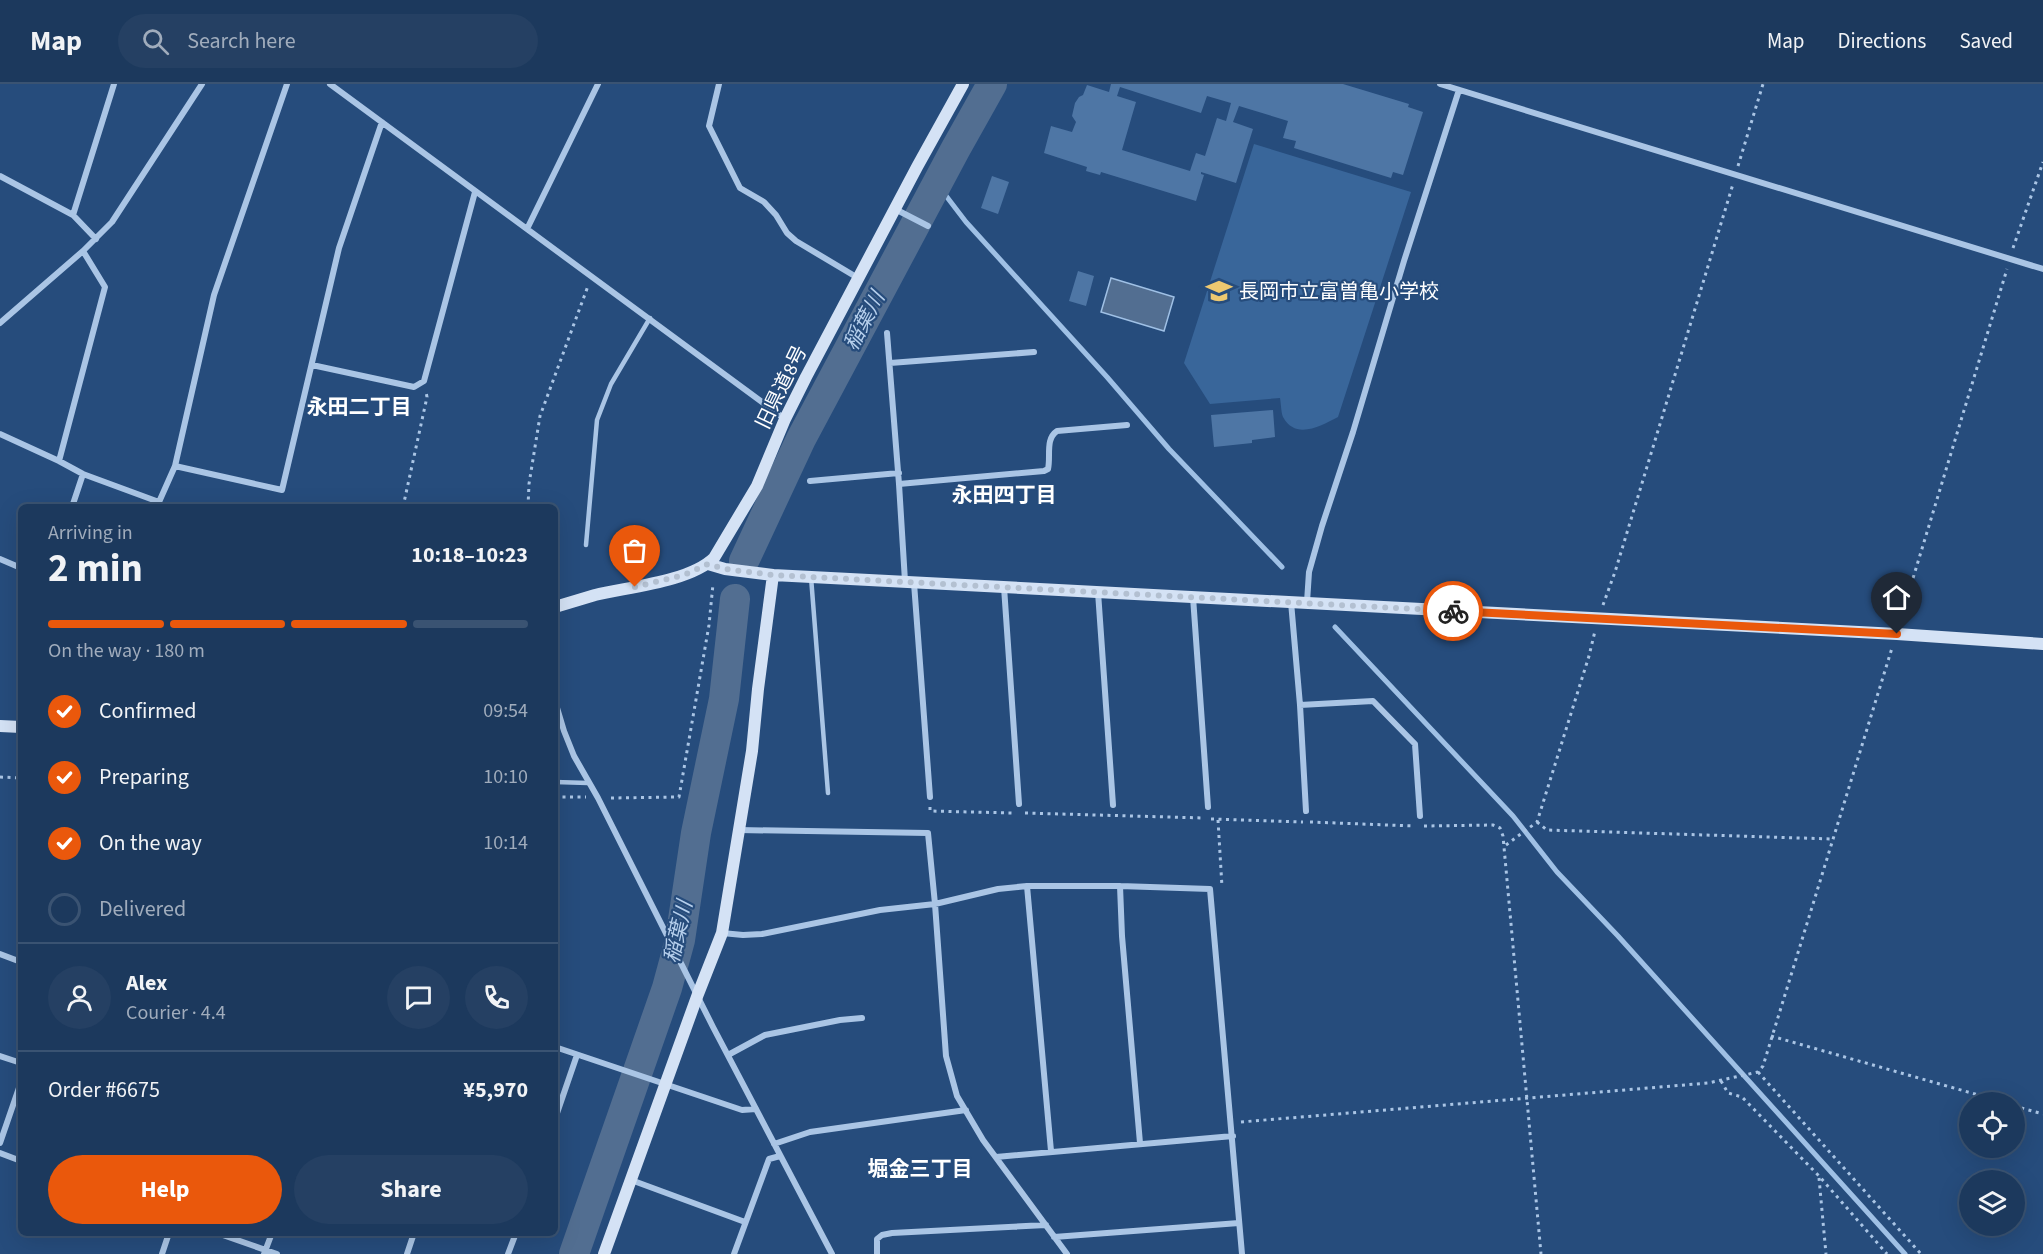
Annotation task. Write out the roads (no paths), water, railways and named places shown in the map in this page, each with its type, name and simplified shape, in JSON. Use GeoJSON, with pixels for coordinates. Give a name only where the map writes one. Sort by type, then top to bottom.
{"type":"FeatureCollection","features":[{"type":"Feature","properties":{"kind":"street"},"geometry":{"type":"LineString","coordinates":[[73,215],[114,84]]}},
{"type":"Feature","properties":{"kind":"street"},"geometry":{"type":"LineString","coordinates":[[0,323],[83,252],[112,222],[202,84]]}},
{"type":"Feature","properties":{"kind":"street"},"geometry":{"type":"LineString","coordinates":[[0,434],[83,474],[159,502],[175,466],[214,295],[287,84]]}},
{"type":"Feature","properties":{"kind":"street"},"geometry":{"type":"LineString","coordinates":[[330,84],[785,419]]}},
{"type":"Feature","properties":{"kind":"street"},"geometry":{"type":"LineString","coordinates":[[527,229],[598,84]]}},
{"type":"Feature","properties":{"kind":"street"},"geometry":{"type":"LineString","coordinates":[[719,84],[709,126],[740,188],[765,202],[787,233],[796,241],[858,278]]}},
{"type":"Feature","properties":{"kind":"street"},"geometry":{"type":"LineString","coordinates":[[1440,84],[2043,269]]}},
{"type":"Feature","properties":{"kind":"street","name":"旧県道8号"},"geometry":{"type":"LineString","coordinates":[[558,607],[595,595],[684,575],[708,564],[727,541],[757,486],[785,419],[858,278],[898,211],[960,85]]}},
{"type":"Feature","properties":{"kind":"street"},"geometry":{"type":"LineString","coordinates":[[1307,602],[1309,572],[1322,526],[1459,90]]}},
{"type":"Feature","properties":{"kind":"street"},"geometry":{"type":"LineString","coordinates":[[175,466],[282,490],[339,248],[382,122]]}},
{"type":"Feature","properties":{"kind":"street"},"geometry":{"type":"LineString","coordinates":[[0,176],[73,215],[96,239]]}},
{"type":"Feature","properties":{"kind":"street"},"geometry":{"type":"LineString","coordinates":[[312,365],[414,387],[424,381],[475,192]]}},
{"type":"Feature","properties":{"kind":"street"},"geometry":{"type":"LineString","coordinates":[[898,211],[928,226]]}},
{"type":"Feature","properties":{"kind":"street"},"geometry":{"type":"LineString","coordinates":[[59,461],[105,287],[83,252]]}},
{"type":"Feature","properties":{"kind":"street"},"geometry":{"type":"LineString","coordinates":[[887,333],[899,484],[930,797]]}},
{"type":"Feature","properties":{"kind":"street"},"geometry":{"type":"LineString","coordinates":[[890,363],[1034,352]]}},
{"type":"Feature","properties":{"kind":"street"},"geometry":{"type":"LineString","coordinates":[[899,484],[1044,471],[1049,466],[1052,434],[1058,431],[1126,425]]}},
{"type":"Feature","properties":{"kind":"street"},"geometry":{"type":"LineString","coordinates":[[810,481],[898,473]]}},
{"type":"Feature","properties":{"kind":"street"},"geometry":{"type":"LineString","coordinates":[[73,504],[83,474]]}},
{"type":"Feature","properties":{"kind":"street"},"geometry":{"type":"LineString","coordinates":[[0,559],[18,567]]}},
{"type":"Feature","properties":{"kind":"street"},"geometry":{"type":"LineString","coordinates":[[708,564],[725,569],[773,575],[1897,634],[2043,644]]}},
{"type":"Feature","properties":{"kind":"street"},"geometry":{"type":"LineString","coordinates":[[604,1254],[722,933],[752,751],[773,575]]}},
{"type":"Feature","properties":{"kind":"street"},"geometry":{"type":"LineString","coordinates":[[1004,586],[1019,804]]}},
{"type":"Feature","properties":{"kind":"street"},"geometry":{"type":"LineString","coordinates":[[1098,592],[1113,805]]}},
{"type":"Feature","properties":{"kind":"street"},"geometry":{"type":"LineString","coordinates":[[1193,596],[1208,807]]}},
{"type":"Feature","properties":{"kind":"street"},"geometry":{"type":"LineString","coordinates":[[1291,602],[1306,811]]}},
{"type":"Feature","properties":{"kind":"street"},"geometry":{"type":"LineString","coordinates":[[1300,705],[1373,701],[1415,744],[1420,816]]}},
{"type":"Feature","properties":{"kind":"street"},"geometry":{"type":"LineString","coordinates":[[558,711],[564,731],[588,783],[598,798],[832,1254]]}},
{"type":"Feature","properties":{"kind":"street"},"geometry":{"type":"LineString","coordinates":[[0,726],[18,727]]}},
{"type":"Feature","properties":{"kind":"street"},"geometry":{"type":"LineString","coordinates":[[740,830],[928,834],[946,1056],[957,1096],[983,1140],[1067,1254]]}},
{"type":"Feature","properties":{"kind":"street"},"geometry":{"type":"LineString","coordinates":[[722,933],[762,934],[880,910],[935,904],[998,889],[1027,886],[1210,889],[1242,1254]]}},
{"type":"Feature","properties":{"kind":"street"},"geometry":{"type":"LineString","coordinates":[[1027,886],[1051,1151]]}},
{"type":"Feature","properties":{"kind":"street"},"geometry":{"type":"LineString","coordinates":[[1120,886],[1122,936],[1140,1143]]}},
{"type":"Feature","properties":{"kind":"street"},"geometry":{"type":"LineString","coordinates":[[0,954],[18,961]]}},
{"type":"Feature","properties":{"kind":"street"},"geometry":{"type":"LineString","coordinates":[[728,1055],[765,1035],[840,1020],[862,1018]]}},
{"type":"Feature","properties":{"kind":"street"},"geometry":{"type":"LineString","coordinates":[[558,1048],[742,1110],[756,1109]]}},
{"type":"Feature","properties":{"kind":"street"},"geometry":{"type":"LineString","coordinates":[[558,1110],[577,1055]]}},
{"type":"Feature","properties":{"kind":"street"},"geometry":{"type":"LineString","coordinates":[[0,1056],[18,1062]]}},
{"type":"Feature","properties":{"kind":"street"},"geometry":{"type":"LineString","coordinates":[[0,1143],[18,1091]]}},
{"type":"Feature","properties":{"kind":"street"},"geometry":{"type":"LineString","coordinates":[[774,1144],[810,1132],[966,1110]]}},
{"type":"Feature","properties":{"kind":"street"},"geometry":{"type":"LineString","coordinates":[[996,1157],[1233,1136]]}},
{"type":"Feature","properties":{"kind":"street"},"geometry":{"type":"LineString","coordinates":[[0,1153],[18,1160]]}},
{"type":"Feature","properties":{"kind":"street"},"geometry":{"type":"LineString","coordinates":[[734,1254],[769,1159],[780,1156]]}},
{"type":"Feature","properties":{"kind":"street"},"geometry":{"type":"LineString","coordinates":[[631,1180],[745,1222]]}},
{"type":"Feature","properties":{"kind":"street"},"geometry":{"type":"LineString","coordinates":[[1054,1237],[1239,1223]]}},
{"type":"Feature","properties":{"kind":"street"},"geometry":{"type":"LineString","coordinates":[[877,1254],[878,1239],[882,1235],[892,1233],[1046,1226]]}},
{"type":"Feature","properties":{"kind":"street"},"geometry":{"type":"LineString","coordinates":[[162,1254],[169,1236]]}},
{"type":"Feature","properties":{"kind":"street"},"geometry":{"type":"LineString","coordinates":[[225,1236],[265,1252],[277,1254]]}},
{"type":"Feature","properties":{"kind":"street"},"geometry":{"type":"LineString","coordinates":[[265,1252],[271,1236]]}},
{"type":"Feature","properties":{"kind":"street"},"geometry":{"type":"LineString","coordinates":[[406,1254],[413,1236]]}},
{"type":"Feature","properties":{"kind":"street"},"geometry":{"type":"LineString","coordinates":[[508,1254],[515,1236]]}},
{"type":"Feature","properties":{"kind":"lane"},"geometry":{"type":"LineString","coordinates":[[586,544],[597,420],[611,384],[650,318]]}},
{"type":"Feature","properties":{"kind":"lane"},"geometry":{"type":"LineString","coordinates":[[811,576],[828,793]]}},
{"type":"Feature","properties":{"kind":"lane"},"geometry":{"type":"LineString","coordinates":[[558,782],[588,783]]}},
{"type":"Feature","properties":{"kind":"waterway","name":"稲葉川"},"geometry":{"type":"LineString","coordinates":[[744,561],[801,439],[992,84]]}},
{"type":"Feature","properties":{"kind":"waterway"},"geometry":{"type":"LineString","coordinates":[[937,184],[966,222],[1169,449],[1282,567]]}},
{"type":"Feature","properties":{"kind":"waterway","name":"稲葉川"},"geometry":{"type":"LineString","coordinates":[[574,1254],[667,988],[680,940],[696,833],[724,699],[735,599]]}},
{"type":"Feature","properties":{"kind":"waterway"},"geometry":{"type":"LineString","coordinates":[[1335,627],[1513,816],[1557,872],[1618,936],[1905,1254]]}},
{"type":"Feature","properties":{"kind":"place","name":"長岡市立富曽亀小学校"},"geometry":{"type":"Point","coordinates":[1219,291]}},
{"type":"Feature","properties":{"kind":"district","name":"永田二丁目"},"geometry":{"type":"Point","coordinates":[359,407]}},
{"type":"Feature","properties":{"kind":"district","name":"永田四丁目"},"geometry":{"type":"Point","coordinates":[1004,495]}},
{"type":"Feature","properties":{"kind":"district","name":"堀金三丁目"},"geometry":{"type":"Point","coordinates":[920,1169]}}]}
